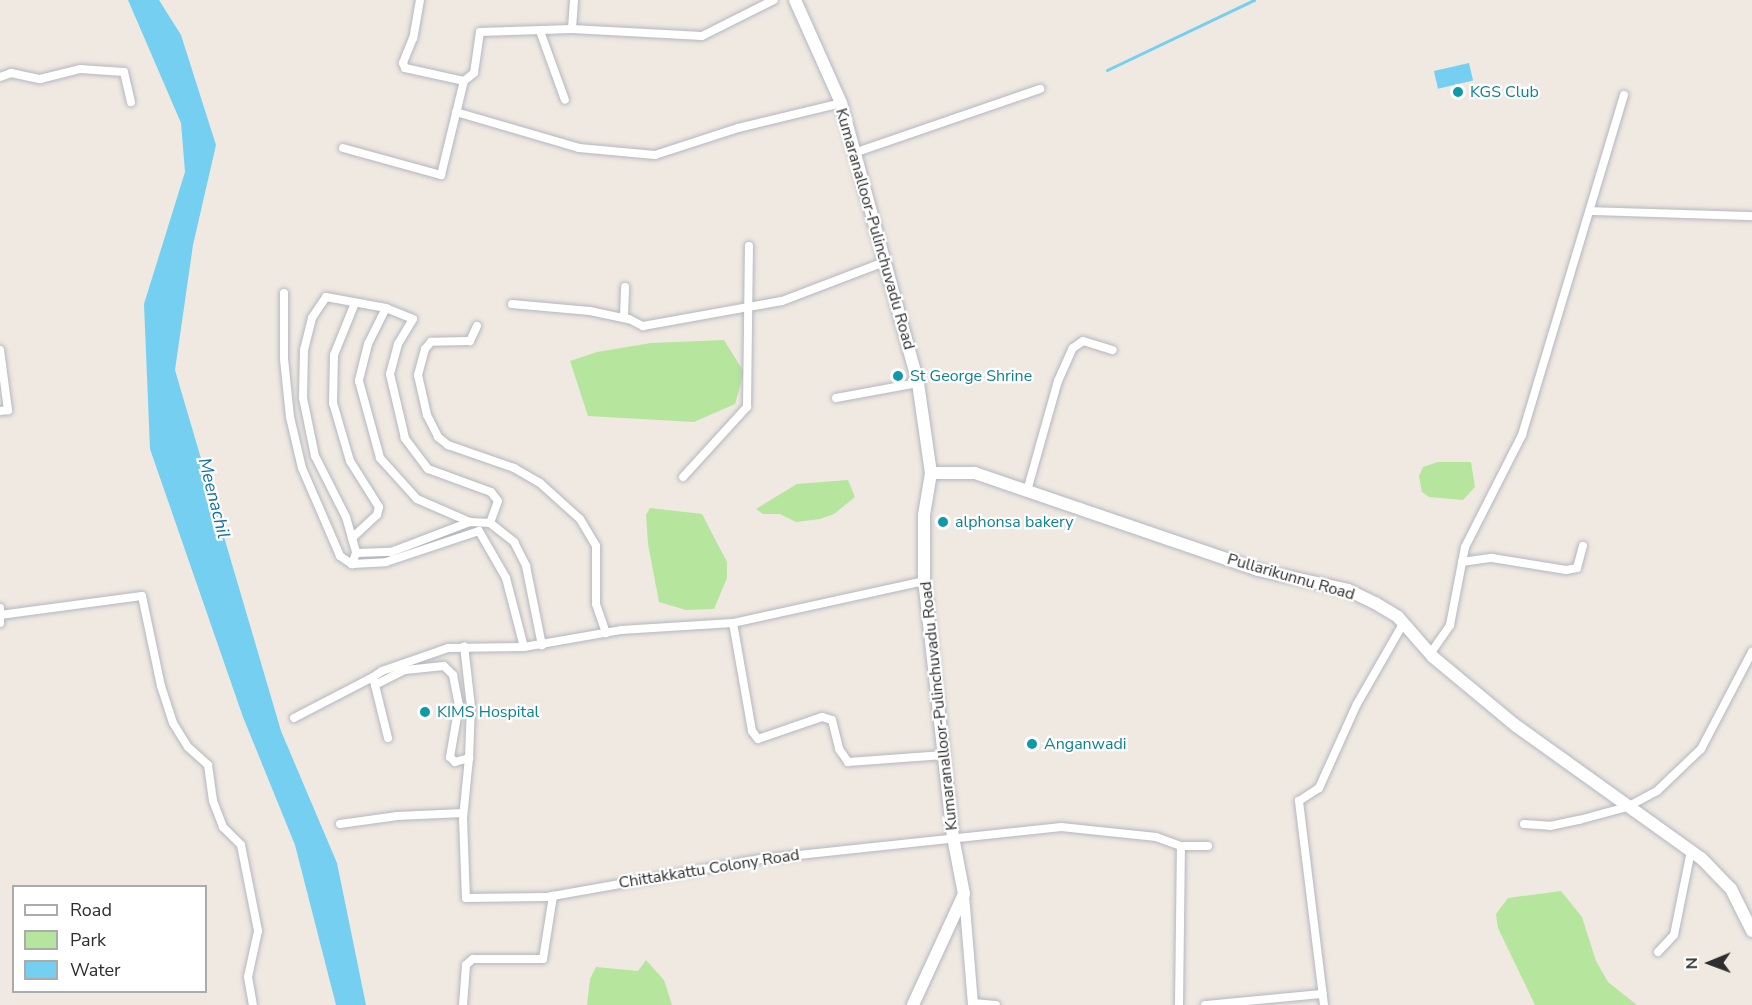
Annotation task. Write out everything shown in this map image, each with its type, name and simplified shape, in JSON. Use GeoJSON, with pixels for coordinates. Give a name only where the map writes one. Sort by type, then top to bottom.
{"type":"FeatureCollection","features":[{"type":"Feature","properties":{"kind":"main road","name":"Kumaranalloor-Pulinchuvadu Road"},"geometry":{"type":"LineString","coordinates":[[795,0],[841,103],[918,383],[931,473],[924,515],[924,581],[953,837],[964,894]]}},
{"type":"Feature","properties":{"kind":"main road","name":"Pullarikunnu Road"},"geometry":{"type":"LineString","coordinates":[[931,473],[975,473],[1258,570],[1348,590],[1375,603],[1403,624],[1430,654],[1515,725],[1691,851],[1731,889],[1752,931]]}},
{"type":"Feature","properties":{"kind":"main road"},"geometry":{"type":"LineString","coordinates":[[913,1005],[964,894]]}},
{"type":"Feature","properties":{"kind":"street"},"geometry":{"type":"LineString","coordinates":[[420,0],[414,38],[403,63],[405,68],[464,81]]}},
{"type":"Feature","properties":{"kind":"street"},"geometry":{"type":"LineString","coordinates":[[572,29],[574,0]]}},
{"type":"Feature","properties":{"kind":"street"},"geometry":{"type":"LineString","coordinates":[[343,148],[441,175],[464,81],[474,74],[480,32],[572,29],[702,36],[774,0]]}},
{"type":"Feature","properties":{"kind":"street"},"geometry":{"type":"LineString","coordinates":[[540,31],[565,100]]}},
{"type":"Feature","properties":{"kind":"street"},"geometry":{"type":"LineString","coordinates":[[0,77],[11,73],[40,79],[80,69],[124,72],[131,102]]}},
{"type":"Feature","properties":{"kind":"street"},"geometry":{"type":"LineString","coordinates":[[854,153],[1040,89]]}},
{"type":"Feature","properties":{"kind":"street"},"geometry":{"type":"LineString","coordinates":[[1430,654],[1450,626],[1462,561],[1477,519],[1522,435],[1567,277],[1590,211],[1624,95]]}},
{"type":"Feature","properties":{"kind":"street"},"geometry":{"type":"LineString","coordinates":[[456,112],[579,148],[654,155],[738,128],[841,103]]}},
{"type":"Feature","properties":{"kind":"street"},"geometry":{"type":"LineString","coordinates":[[1590,211],[1752,216]]}},
{"type":"Feature","properties":{"kind":"street"},"geometry":{"type":"LineString","coordinates":[[683,477],[747,407],[749,246]]}},
{"type":"Feature","properties":{"kind":"street"},"geometry":{"type":"LineString","coordinates":[[512,304],[624,318],[643,326],[748,309],[782,301],[884,262]]}},
{"type":"Feature","properties":{"kind":"street"},"geometry":{"type":"LineString","coordinates":[[624,318],[625,287]]}},
{"type":"Feature","properties":{"kind":"street"},"geometry":{"type":"LineString","coordinates":[[284,293],[284,359],[302,468],[340,556],[352,564],[386,562],[479,531],[506,578],[524,647]]}},
{"type":"Feature","properties":{"kind":"street"},"geometry":{"type":"LineString","coordinates":[[352,564],[356,553],[346,517],[324,478],[308,437],[303,364],[312,318],[321,300],[326,297],[386,308],[413,320],[398,344],[390,374],[405,438],[428,469],[496,495],[498,501],[490,523]]}},
{"type":"Feature","properties":{"kind":"street"},"geometry":{"type":"LineString","coordinates":[[352,538],[376,514],[379,507],[350,461],[333,403],[334,355],[355,303]]}},
{"type":"Feature","properties":{"kind":"street"},"geometry":{"type":"LineString","coordinates":[[386,308],[368,344],[359,381],[373,440],[390,473],[417,499],[470,522],[490,523],[514,542],[526,566],[542,645]]}},
{"type":"Feature","properties":{"kind":"street"},"geometry":{"type":"LineString","coordinates":[[477,326],[470,341],[432,342],[425,349],[418,375],[428,415],[438,437],[448,445],[514,468],[540,483],[580,519],[596,546],[596,604],[606,633]]}},
{"type":"Feature","properties":{"kind":"street"},"geometry":{"type":"LineString","coordinates":[[1027,491],[1058,381],[1073,348],[1083,341],[1113,350]]}},
{"type":"Feature","properties":{"kind":"street"},"geometry":{"type":"LineString","coordinates":[[0,350],[8,410],[0,411]]}},
{"type":"Feature","properties":{"kind":"street"},"geometry":{"type":"LineString","coordinates":[[837,398],[918,383]]}},
{"type":"Feature","properties":{"kind":"street"},"geometry":{"type":"LineString","coordinates":[[356,553],[391,552],[470,522]]}},
{"type":"Feature","properties":{"kind":"street"},"geometry":{"type":"LineString","coordinates":[[1462,561],[1492,558],[1566,570],[1577,568],[1582,546]]}},
{"type":"Feature","properties":{"kind":"street"},"geometry":{"type":"LineString","coordinates":[[294,717],[448,648],[524,647],[606,633],[733,623],[924,581]]}},
{"type":"Feature","properties":{"kind":"street"},"geometry":{"type":"LineString","coordinates":[[0,615],[142,596],[160,686],[173,723],[188,747],[208,765],[213,801],[223,827],[241,845],[258,931],[248,977],[254,1005]]}},
{"type":"Feature","properties":{"kind":"street"},"geometry":{"type":"LineString","coordinates":[[733,623],[752,730],[758,739],[822,717],[832,720],[839,749],[848,762],[944,755]]}},
{"type":"Feature","properties":{"kind":"street"},"geometry":{"type":"LineString","coordinates":[[1324,1005],[1299,801],[1319,788],[1356,704],[1403,624]]}},
{"type":"Feature","properties":{"kind":"street"},"geometry":{"type":"LineString","coordinates":[[340,824],[397,816],[463,813],[471,707],[464,646]]}},
{"type":"Feature","properties":{"kind":"street"},"geometry":{"type":"LineString","coordinates":[[1524,824],[1550,826],[1627,807],[1657,791],[1701,749],[1752,652]]}},
{"type":"Feature","properties":{"kind":"street"},"geometry":{"type":"LineString","coordinates":[[374,681],[405,670],[444,666],[453,675],[459,705],[450,757],[455,762],[468,758]]}},
{"type":"Feature","properties":{"kind":"street"},"geometry":{"type":"LineString","coordinates":[[374,681],[388,738]]}},
{"type":"Feature","properties":{"kind":"street","name":"Chittakkattu Colony Road"},"geometry":{"type":"LineString","coordinates":[[463,813],[465,897],[553,896],[761,859],[1061,827],[1156,837],[1181,846],[1208,846]]}},
{"type":"Feature","properties":{"kind":"street"},"geometry":{"type":"LineString","coordinates":[[1179,1005],[1181,846]]}},
{"type":"Feature","properties":{"kind":"street"},"geometry":{"type":"LineString","coordinates":[[1658,952],[1674,935],[1691,851]]}},
{"type":"Feature","properties":{"kind":"street"},"geometry":{"type":"LineString","coordinates":[[964,894],[973,1004],[996,1005]]}},
{"type":"Feature","properties":{"kind":"street"},"geometry":{"type":"LineString","coordinates":[[463,1005],[466,965],[473,959],[543,959],[553,896]]}},
{"type":"Feature","properties":{"kind":"street"},"geometry":{"type":"LineString","coordinates":[[1205,1005],[1322,994]]}},
{"type":"Feature","properties":{"kind":"green space"},"geometry":{"type":"Polygon","coordinates":[[[724,340],[744,372],[735,404],[694,422],[588,416],[570,361],[597,352],[651,343],[724,340]]]}},
{"type":"Feature","properties":{"kind":"green space"},"geometry":{"type":"Polygon","coordinates":[[[1438,462],[1471,462],[1475,487],[1463,500],[1429,497],[1422,492],[1419,476],[1423,467],[1438,462]]]}},
{"type":"Feature","properties":{"kind":"green space"},"geometry":{"type":"Polygon","coordinates":[[[848,480],[855,497],[834,514],[820,519],[796,522],[780,514],[763,514],[756,509],[797,484],[848,480]]]}},
{"type":"Feature","properties":{"kind":"green space"},"geometry":{"type":"Polygon","coordinates":[[[650,508],[702,514],[727,562],[727,578],[714,609],[686,610],[659,602],[648,544],[646,515],[650,508]]]}},
{"type":"Feature","properties":{"kind":"green space"},"geometry":{"type":"Polygon","coordinates":[[[1561,891],[1582,917],[1596,961],[1608,982],[1637,1005],[1535,1005],[1498,928],[1496,914],[1508,898],[1561,891]]]}},
{"type":"Feature","properties":{"kind":"green space"},"geometry":{"type":"Polygon","coordinates":[[[646,960],[664,980],[672,1005],[587,1005],[590,979],[596,967],[638,971],[646,960]]]}},
{"type":"Feature","properties":{"kind":"water"},"geometry":{"type":"Polygon","coordinates":[[[128,0],[159,0],[181,35],[216,145],[193,245],[175,370],[281,731],[337,863],[366,1005],[336,1005],[295,845],[243,717],[150,449],[144,304],[185,172],[181,123],[128,0]]]}},
{"type":"Feature","properties":{"kind":"water"},"geometry":{"type":"Polygon","coordinates":[[[1469,63],[1473,81],[1438,89],[1434,71],[1469,63]]]}},
{"type":"Feature","properties":{"kind":"waterway"},"geometry":{"type":"LineString","coordinates":[[1107,70],[1254,0]]}},
{"type":"Feature","properties":{"kind":"place","name":"KGS Club"},"geometry":{"type":"Point","coordinates":[1458,92]}},
{"type":"Feature","properties":{"kind":"place","name":"St George Shrine"},"geometry":{"type":"Point","coordinates":[898,376]}},
{"type":"Feature","properties":{"kind":"place","name":"alphonsa bakery"},"geometry":{"type":"Point","coordinates":[943,522]}},
{"type":"Feature","properties":{"kind":"place","name":"KIMS Hospital"},"geometry":{"type":"Point","coordinates":[425,712]}},
{"type":"Feature","properties":{"kind":"place","name":"Anganwadi"},"geometry":{"type":"Point","coordinates":[1032,744]}},
{"type":"Feature","properties":{"kind":"water label","name":"Meenachil"},"geometry":{"type":"Point","coordinates":[214,498]}}]}
